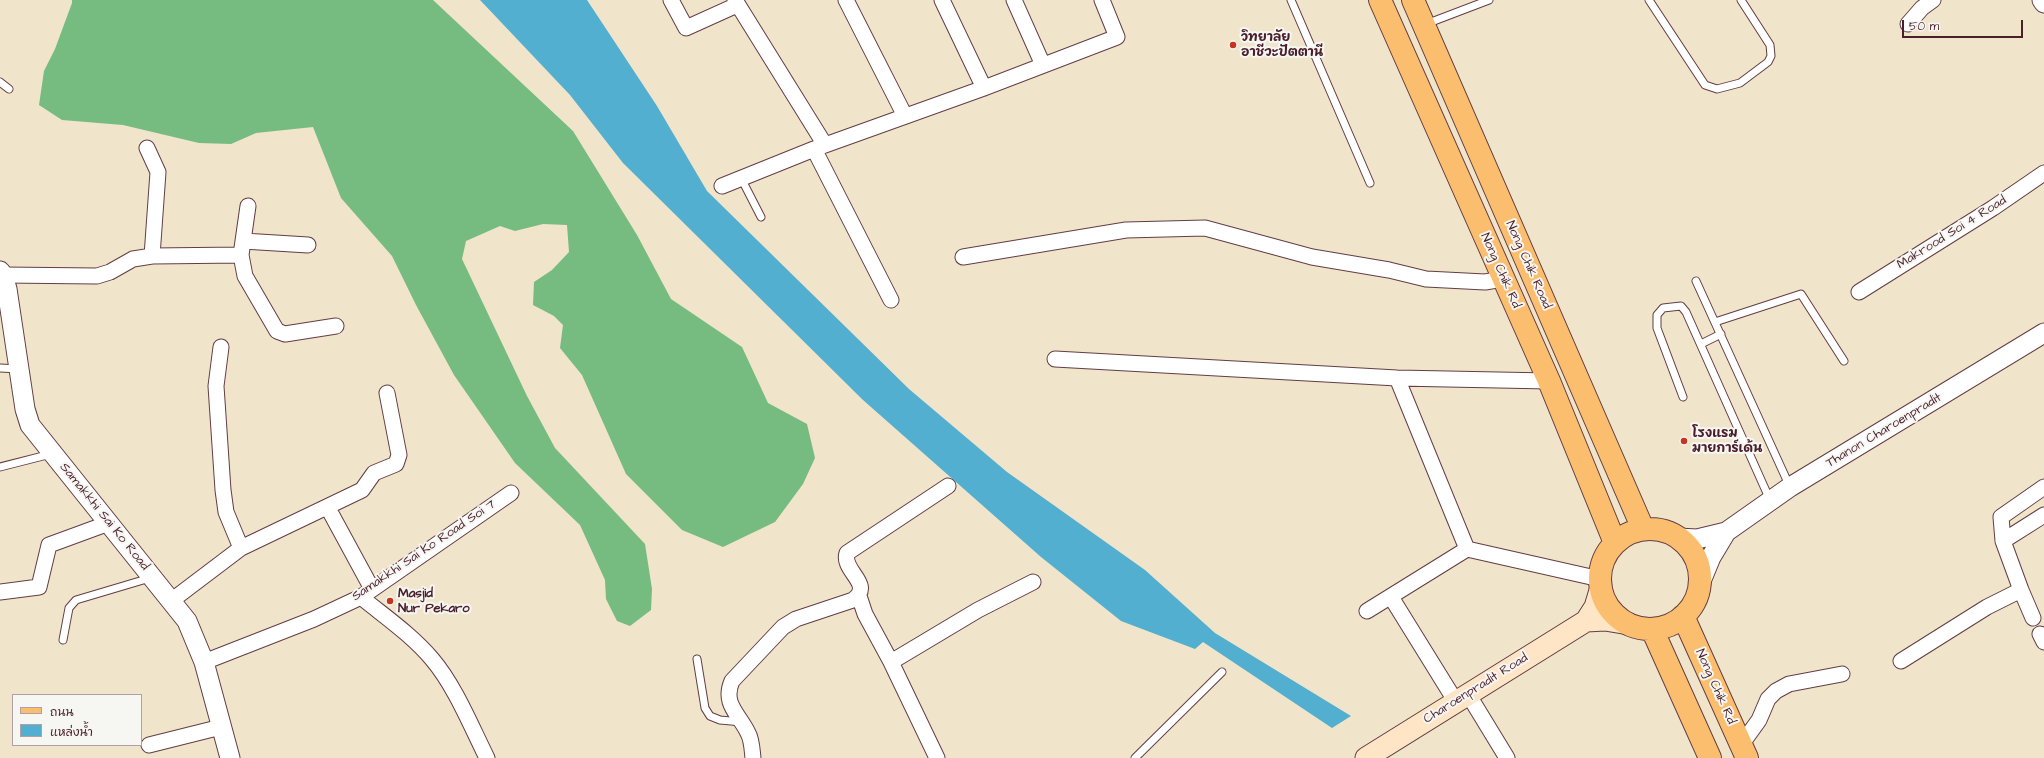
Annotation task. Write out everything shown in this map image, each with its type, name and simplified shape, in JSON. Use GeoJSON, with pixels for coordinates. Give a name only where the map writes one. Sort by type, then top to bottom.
{"type":"FeatureCollection","features":[{"type":"Feature","properties":{"kind":"main road","name":"Nong Chik Rd"},"geometry":{"type":"LineString","coordinates":[[1380,0],[1549,381],[1615,543]]}},
{"type":"Feature","properties":{"kind":"main road","name":"Nong Chik Road"},"geometry":{"type":"LineString","coordinates":[[1413,0],[1643,529]]}},
{"type":"Feature","properties":{"kind":"main road"},"geometry":{"type":"LineString","coordinates":[[1643,529],[1660,530],[1678,538],[1689,547],[1697,562],[1700,578],[1698,596],[1690,610],[1677,622],[1652,629],[1644,629],[1629,624],[1616,615],[1606,603],[1600,583],[1601,567],[1606,556],[1615,543],[1628,534],[1643,529]]}},
{"type":"Feature","properties":{"kind":"main road","name":"Charoenpradit Road"},"geometry":{"type":"LineString","coordinates":[[1366,758],[1586,621],[1595,608],[1600,583]]}},
{"type":"Feature","properties":{"kind":"main road","name":"Nong Chik Rd"},"geometry":{"type":"LineString","coordinates":[[1683,616],[1744,752]]}},
{"type":"Feature","properties":{"kind":"main road","name":"Charoenpradit Road"},"geometry":{"type":"LineString","coordinates":[[1586,621],[1605,620],[1629,624]]}},
{"type":"Feature","properties":{"kind":"main road"},"geometry":{"type":"LineString","coordinates":[[1652,629],[1710,758]]}},
{"type":"Feature","properties":{"kind":"street"},"geometry":{"type":"LineString","coordinates":[[671,0],[686,28],[736,2],[819,147],[891,300]]}},
{"type":"Feature","properties":{"kind":"street"},"geometry":{"type":"LineString","coordinates":[[846,0],[905,116]]}},
{"type":"Feature","properties":{"kind":"street"},"geometry":{"type":"LineString","coordinates":[[942,0],[984,88]]}},
{"type":"Feature","properties":{"kind":"street"},"geometry":{"type":"LineString","coordinates":[[1014,0],[1043,65]]}},
{"type":"Feature","properties":{"kind":"street"},"geometry":{"type":"LineString","coordinates":[[722,186],[819,147],[984,88],[1117,37],[1102,0]]}},
{"type":"Feature","properties":{"kind":"street"},"geometry":{"type":"LineString","coordinates":[[1908,24],[1922,8],[1933,0]]}},
{"type":"Feature","properties":{"kind":"street"},"geometry":{"type":"LineString","coordinates":[[147,148],[158,172],[152,256]]}},
{"type":"Feature","properties":{"kind":"street","name":"Makrood Soi 4 Road"},"geometry":{"type":"LineString","coordinates":[[1859,292],[1993,208],[2044,173]]}},
{"type":"Feature","properties":{"kind":"street"},"geometry":{"type":"LineString","coordinates":[[248,206],[242,248],[245,276],[277,331],[285,334],[336,326]]}},
{"type":"Feature","properties":{"kind":"street"},"geometry":{"type":"LineString","coordinates":[[963,257],[1126,230],[1205,228],[1312,257],[1389,270],[1420,278],[1485,282],[1503,279]]}},
{"type":"Feature","properties":{"kind":"street"},"geometry":{"type":"LineString","coordinates":[[2,273],[97,276],[110,272],[133,259],[152,256],[242,248],[308,245]]}},
{"type":"Feature","properties":{"kind":"street","name":"Samakkhi Sai Ko Road"},"geometry":{"type":"LineString","coordinates":[[2,273],[7,289],[25,409],[30,425],[187,621],[204,662],[230,758]]}},
{"type":"Feature","properties":{"kind":"street","name":"Thanon Charoenpradit"},"geometry":{"type":"LineString","coordinates":[[1726,532],[1771,502],[1790,487],[2044,333]]}},
{"type":"Feature","properties":{"kind":"street"},"geometry":{"type":"LineString","coordinates":[[221,347],[216,386],[223,490],[226,512],[241,548]]}},
{"type":"Feature","properties":{"kind":"street"},"geometry":{"type":"LineString","coordinates":[[1055,359],[1397,378],[1549,381]]}},
{"type":"Feature","properties":{"kind":"street"},"geometry":{"type":"LineString","coordinates":[[1397,378],[1468,549]]}},
{"type":"Feature","properties":{"kind":"street"},"geometry":{"type":"LineString","coordinates":[[171,601],[241,548],[328,508],[362,490],[374,473],[396,464],[398,460],[387,393]]}},
{"type":"Feature","properties":{"kind":"street"},"geometry":{"type":"LineString","coordinates":[[937,758],[891,662],[865,614],[859,596],[861,592],[860,586],[845,558],[847,553],[948,486]]}},
{"type":"Feature","properties":{"kind":"street"},"geometry":{"type":"LineString","coordinates":[[2033,618],[2003,541],[2001,517],[2044,488]]}},
{"type":"Feature","properties":{"kind":"street","name":"Samakkhi Sai Ko Road Soi 7"},"geometry":{"type":"LineString","coordinates":[[204,662],[314,619],[366,593],[511,493]]}},
{"type":"Feature","properties":{"kind":"street"},"geometry":{"type":"LineString","coordinates":[[328,508],[366,593],[432,659],[446,679],[487,758]]}},
{"type":"Feature","properties":{"kind":"street"},"geometry":{"type":"LineString","coordinates":[[2003,541],[2044,515]]}},
{"type":"Feature","properties":{"kind":"street"},"geometry":{"type":"LineString","coordinates":[[0,592],[39,587],[48,545],[109,523]]}},
{"type":"Feature","properties":{"kind":"street"},"geometry":{"type":"LineString","coordinates":[[1678,538],[1698,540],[1726,532]]}},
{"type":"Feature","properties":{"kind":"street"},"geometry":{"type":"LineString","coordinates":[[1699,586],[1711,557],[1726,532]]}},
{"type":"Feature","properties":{"kind":"street"},"geometry":{"type":"LineString","coordinates":[[1367,611],[1468,549],[1600,583]]}},
{"type":"Feature","properties":{"kind":"street"},"geometry":{"type":"LineString","coordinates":[[891,662],[978,610],[1033,582]]}},
{"type":"Feature","properties":{"kind":"street"},"geometry":{"type":"LineString","coordinates":[[1901,661],[1987,607],[2021,590]]}},
{"type":"Feature","properties":{"kind":"street"},"geometry":{"type":"LineString","coordinates":[[753,758],[749,734],[729,702],[728,691],[732,681],[783,627],[796,619],[853,600],[859,596]]}},
{"type":"Feature","properties":{"kind":"street"},"geometry":{"type":"LineString","coordinates":[[1391,597],[1462,698],[1507,758]]}},
{"type":"Feature","properties":{"kind":"street"},"geometry":{"type":"LineString","coordinates":[[1744,752],[1768,699],[1776,691],[1789,684],[1842,674]]}},
{"type":"Feature","properties":{"kind":"street"},"geometry":{"type":"LineString","coordinates":[[149,745],[221,727]]}},
{"type":"Feature","properties":{"kind":"lane"},"geometry":{"type":"LineString","coordinates":[[1291,0],[1370,183]]}},
{"type":"Feature","properties":{"kind":"lane"},"geometry":{"type":"LineString","coordinates":[[1424,25],[1489,0]]}},
{"type":"Feature","properties":{"kind":"lane"},"geometry":{"type":"LineString","coordinates":[[1649,0],[1705,85],[1717,89],[1740,83],[1768,62],[1771,56],[1770,45],[1741,0]]}},
{"type":"Feature","properties":{"kind":"lane"},"geometry":{"type":"LineString","coordinates":[[0,82],[10,89]]}},
{"type":"Feature","properties":{"kind":"lane"},"geometry":{"type":"LineString","coordinates":[[741,178],[760,217]]}},
{"type":"Feature","properties":{"kind":"lane"},"geometry":{"type":"LineString","coordinates":[[1696,281],[1790,487]]}},
{"type":"Feature","properties":{"kind":"lane"},"geometry":{"type":"LineString","coordinates":[[1715,322],[1801,294],[1844,361]]}},
{"type":"Feature","properties":{"kind":"lane"},"geometry":{"type":"LineString","coordinates":[[1683,397],[1657,328],[1657,315],[1663,308],[1681,306],[1686,312],[1771,502]]}},
{"type":"Feature","properties":{"kind":"lane"},"geometry":{"type":"LineString","coordinates":[[1701,344],[1721,334]]}},
{"type":"Feature","properties":{"kind":"lane"},"geometry":{"type":"LineString","coordinates":[[0,368],[19,369]]}},
{"type":"Feature","properties":{"kind":"lane"},"geometry":{"type":"LineString","coordinates":[[0,467],[53,453]]}},
{"type":"Feature","properties":{"kind":"lane"},"geometry":{"type":"LineString","coordinates":[[63,640],[69,608],[76,600],[152,577]]}},
{"type":"Feature","properties":{"kind":"lane"},"geometry":{"type":"LineString","coordinates":[[697,659],[705,708],[710,716],[720,720],[742,722]]}},
{"type":"Feature","properties":{"kind":"lane"},"geometry":{"type":"LineString","coordinates":[[1135,758],[1222,672]]}},
{"type":"Feature","properties":{"kind":"green space"},"geometry":{"type":"Polygon","coordinates":[[[72,0],[433,0],[573,131],[637,235],[671,299],[742,347],[768,403],[807,424],[815,458],[803,484],[775,522],[723,547],[682,530],[626,474],[582,375],[560,348],[563,325],[554,316],[533,305],[534,282],[552,270],[569,252],[567,225],[543,224],[515,231],[500,226],[466,241],[462,259],[527,396],[555,448],[645,544],[652,589],[651,610],[630,626],[617,621],[606,599],[605,580],[580,525],[515,463],[454,375],[416,305],[392,256],[341,198],[313,127],[256,133],[231,144],[199,143],[123,125],[62,120],[39,105],[44,71],[55,49],[72,0]]]}},
{"type":"Feature","properties":{"kind":"water"},"geometry":{"type":"Polygon","coordinates":[[[480,0],[587,0],[657,106],[707,191],[909,389],[1007,472],[1145,570],[1215,633],[1351,716],[1332,728],[1203,642],[1195,649],[1121,621],[1041,557],[863,400],[623,163],[570,95],[480,0]]]}},
{"type":"Feature","properties":{"kind":"place","name":"วิทยาลัย อาชีวะปัตตานี"},"geometry":{"type":"Point","coordinates":[1233,45]}},
{"type":"Feature","properties":{"kind":"place","name":"โรงแรม มายการ์เด้น"},"geometry":{"type":"Point","coordinates":[1684,441]}},
{"type":"Feature","properties":{"kind":"place","name":"Masjid Nur Pekaro"},"geometry":{"type":"Point","coordinates":[390,601]}}]}
